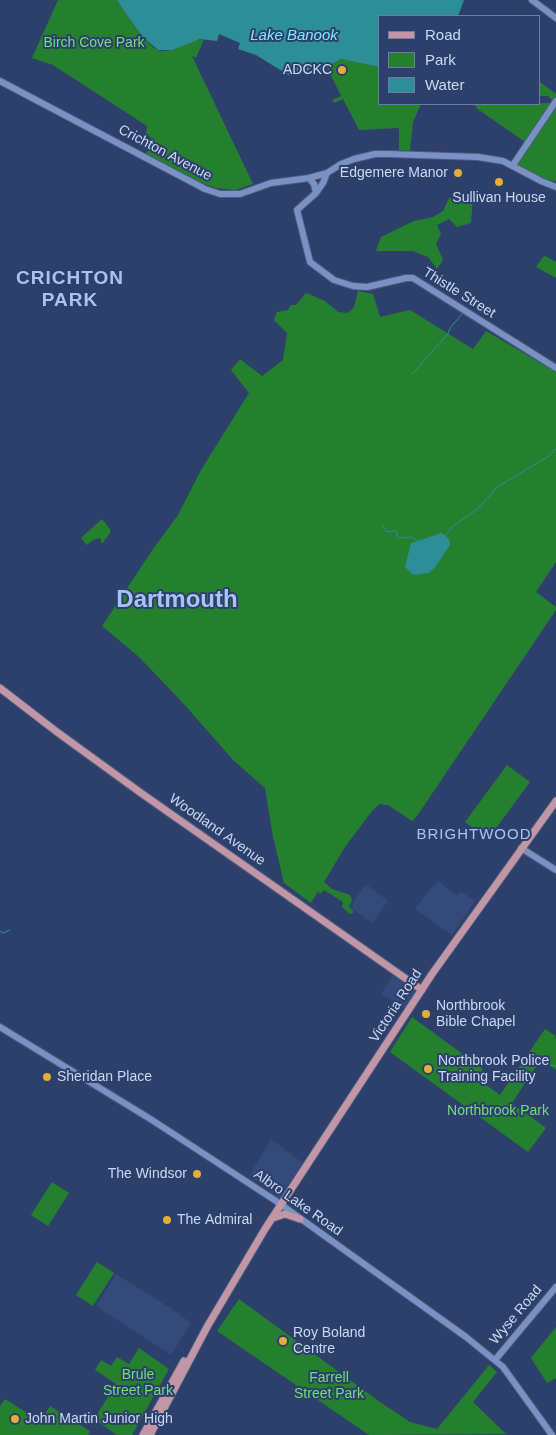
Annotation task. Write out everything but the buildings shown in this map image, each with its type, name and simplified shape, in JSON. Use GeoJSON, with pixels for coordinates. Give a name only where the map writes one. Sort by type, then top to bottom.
{"type":"FeatureCollection","features":[{"type":"Feature","properties":{"kind":"main road","name":"Woodland Avenue"},"geometry":{"type":"LineString","coordinates":[[0,688],[141,793],[422,990]]}},
{"type":"Feature","properties":{"kind":"main road","name":"Victoria Road"},"geometry":{"type":"LineString","coordinates":[[143,1435],[249,1249],[273,1218],[432,974],[556,801]]}},
{"type":"Feature","properties":{"kind":"main road"},"geometry":{"type":"LineString","coordinates":[[412,983],[425,980],[432,974]]}},
{"type":"Feature","properties":{"kind":"main road"},"geometry":{"type":"LineString","coordinates":[[273,1218],[288,1214],[300,1219]]}},
{"type":"Feature","properties":{"kind":"main road","name":"Victoria Road"},"geometry":{"type":"LineString","coordinates":[[150,1435],[208,1327],[265,1229]]}},
{"type":"Feature","properties":{"kind":"street"},"geometry":{"type":"LineString","coordinates":[[532,0],[556,18]]}},
{"type":"Feature","properties":{"kind":"street","name":"Crichton Avenue"},"geometry":{"type":"LineString","coordinates":[[0,81],[214,192],[230,195],[240,194],[270,183],[309,178],[327,173],[340,164],[354,159],[382,154],[478,157],[503,161],[556,187]]}},
{"type":"Feature","properties":{"kind":"street"},"geometry":{"type":"LineString","coordinates":[[512,165],[556,101]]}},
{"type":"Feature","properties":{"kind":"street"},"geometry":{"type":"LineString","coordinates":[[316,193],[327,173]]}},
{"type":"Feature","properties":{"kind":"street"},"geometry":{"type":"LineString","coordinates":[[309,178],[314,184],[316,193]]}},
{"type":"Feature","properties":{"kind":"street","name":"Thistle Street"},"geometry":{"type":"LineString","coordinates":[[316,193],[297,210],[310,262],[334,280],[353,286],[367,287],[413,278],[556,368]]}},
{"type":"Feature","properties":{"kind":"street"},"geometry":{"type":"LineString","coordinates":[[521,848],[556,870]]}},
{"type":"Feature","properties":{"kind":"street","name":"Albro Lake Road"},"geometry":{"type":"LineString","coordinates":[[0,1027],[152,1120],[281,1205],[466,1337],[495,1360],[512,1379],[552,1435]]}},
{"type":"Feature","properties":{"kind":"street","name":"Wyse Road"},"geometry":{"type":"LineString","coordinates":[[495,1360],[556,1286]]}},
{"type":"Feature","properties":{"kind":"shaded area"},"geometry":{"type":"Polygon","coordinates":[[[438,881],[457,895],[461,891],[475,901],[452,935],[415,909],[438,881]]]}},
{"type":"Feature","properties":{"kind":"shaded area"},"geometry":{"type":"Polygon","coordinates":[[[366,884],[388,901],[372,923],[350,907],[366,884]]]}},
{"type":"Feature","properties":{"kind":"shaded area"},"geometry":{"type":"Polygon","coordinates":[[[395,972],[421,990],[408,1011],[381,994],[395,972]]]}},
{"type":"Feature","properties":{"kind":"shaded area"},"geometry":{"type":"Polygon","coordinates":[[[271,1139],[303,1163],[279,1198],[249,1176],[271,1139]]]}},
{"type":"Feature","properties":{"kind":"shaded area"},"geometry":{"type":"Polygon","coordinates":[[[116,1274],[191,1323],[171,1355],[96,1306],[116,1274]]]}},
{"type":"Feature","properties":{"kind":"green space","name":"Birch Cove Park"},"geometry":{"type":"Polygon","coordinates":[[[58,0],[117,0],[143,37],[160,51],[173,50],[204,39],[196,58],[192,56],[253,184],[235,190],[216,188],[202,183],[146,154],[153,140],[146,133],[147,126],[53,65],[32,58],[58,0]]]}},
{"type":"Feature","properties":{"kind":"green space"},"geometry":{"type":"Polygon","coordinates":[[[341,59],[378,66],[378,105],[421,105],[413,122],[410,151],[399,150],[399,128],[359,130],[343,99],[334,103],[332,100],[341,96],[327,67],[341,59]]]}},
{"type":"Feature","properties":{"kind":"green space"},"geometry":{"type":"Polygon","coordinates":[[[541,83],[556,94],[556,181],[546,180],[511,164],[525,142],[474,105],[541,105],[541,103],[550,103],[552,100],[548,96],[541,96],[541,83]]]}},
{"type":"Feature","properties":{"kind":"green space"},"geometry":{"type":"Polygon","coordinates":[[[473,197],[471,223],[457,227],[449,219],[437,225],[441,234],[436,244],[443,260],[437,269],[428,257],[413,251],[376,251],[381,237],[414,221],[433,217],[443,211],[449,198],[473,197]]]}},
{"type":"Feature","properties":{"kind":"green space"},"geometry":{"type":"Polygon","coordinates":[[[545,256],[556,262],[556,278],[536,267],[545,256]]]}},
{"type":"Feature","properties":{"kind":"green space"},"geometry":{"type":"Polygon","coordinates":[[[358,291],[373,294],[380,317],[410,310],[473,349],[486,331],[556,372],[556,562],[536,592],[556,607],[556,610],[417,816],[412,821],[388,805],[379,804],[345,847],[324,882],[332,889],[350,895],[352,900],[349,907],[354,912],[350,914],[342,907],[343,902],[324,890],[320,894],[318,891],[311,903],[284,883],[273,837],[265,788],[234,761],[139,657],[102,626],[178,515],[201,470],[249,393],[231,370],[240,359],[262,376],[283,360],[287,333],[274,320],[277,312],[288,310],[291,305],[296,305],[306,293],[325,301],[338,312],[348,313],[354,307],[358,291]]]}},
{"type":"Feature","properties":{"kind":"green space"},"geometry":{"type":"Polygon","coordinates":[[[102,519],[110,529],[110,533],[102,544],[100,538],[93,540],[87,545],[81,538],[102,519]]]}},
{"type":"Feature","properties":{"kind":"green space"},"geometry":{"type":"Polygon","coordinates":[[[507,765],[530,782],[488,839],[465,822],[507,765]]]}},
{"type":"Feature","properties":{"kind":"green space","name":"Northbrook Park"},"geometry":{"type":"Polygon","coordinates":[[[412,1017],[483,1069],[477,1078],[500,1095],[545,1029],[556,1036],[556,1070],[541,1059],[512,1103],[546,1128],[528,1152],[390,1052],[412,1017]]]}},
{"type":"Feature","properties":{"kind":"green space"},"geometry":{"type":"Polygon","coordinates":[[[52,1182],[69,1193],[48,1226],[31,1215],[52,1182]]]}},
{"type":"Feature","properties":{"kind":"green space"},"geometry":{"type":"Polygon","coordinates":[[[97,1262],[114,1273],[93,1306],[76,1295],[97,1262]]]}},
{"type":"Feature","properties":{"kind":"green space","name":"Farrell Street Park"},"geometry":{"type":"Polygon","coordinates":[[[239,1299],[410,1422],[437,1429],[489,1365],[497,1372],[473,1402],[506,1434],[369,1435],[217,1331],[239,1299]]]}},
{"type":"Feature","properties":{"kind":"green space"},"geometry":{"type":"Polygon","coordinates":[[[556,1327],[556,1378],[547,1383],[531,1358],[556,1327]]]}},
{"type":"Feature","properties":{"kind":"green space","name":"Brule Street Park"},"geometry":{"type":"Polygon","coordinates":[[[139,1348],[169,1369],[132,1435],[117,1435],[94,1419],[116,1384],[95,1370],[101,1360],[111,1366],[117,1357],[129,1364],[139,1348]]]}},
{"type":"Feature","properties":{"kind":"green space","name":"John Martin Junior High"},"geometry":{"type":"Polygon","coordinates":[[[5,1399],[40,1421],[50,1406],[90,1431],[88,1435],[0,1435],[0,1406],[5,1399]]]}},
{"type":"Feature","properties":{"kind":"water","name":"Lake Banook"},"geometry":{"type":"Polygon","coordinates":[[[117,0],[464,0],[458,15],[378,15],[378,67],[341,59],[322,70],[310,69],[300,75],[290,76],[256,55],[238,49],[240,43],[219,34],[217,41],[200,39],[173,50],[158,50],[143,37],[117,0]]]}},
{"type":"Feature","properties":{"kind":"water"},"geometry":{"type":"Polygon","coordinates":[[[442,533],[449,539],[450,545],[436,566],[429,573],[413,575],[405,567],[411,543],[442,533]]]}},
{"type":"Feature","properties":{"kind":"waterway"},"geometry":{"type":"LineString","coordinates":[[412,374],[448,334],[450,328],[462,314]]}},
{"type":"Feature","properties":{"kind":"waterway"},"geometry":{"type":"LineString","coordinates":[[446,535],[453,526],[479,508],[497,487],[549,456],[556,449]]}},
{"type":"Feature","properties":{"kind":"waterway"},"geometry":{"type":"LineString","coordinates":[[382,524],[387,532],[396,531],[398,538],[411,537],[417,540]]}},
{"type":"Feature","properties":{"kind":"waterway"},"geometry":{"type":"LineString","coordinates":[[0,931],[3,933],[10,930]]}},
{"type":"Feature","properties":{"kind":"waterway"},"geometry":{"type":"LineString","coordinates":[[550,1065],[556,1066]]}},
{"type":"Feature","properties":{"kind":"waterway"},"geometry":{"type":"LineString","coordinates":[[510,1072],[514,1078],[527,1078]]}},
{"type":"Feature","properties":{"kind":"place","name":"ADCKC"},"geometry":{"type":"Point","coordinates":[342,70]}},
{"type":"Feature","properties":{"kind":"place","name":"Edgemere Manor"},"geometry":{"type":"Point","coordinates":[458,173]}},
{"type":"Feature","properties":{"kind":"place","name":"Sullivan House"},"geometry":{"type":"Point","coordinates":[499,182]}},
{"type":"Feature","properties":{"kind":"place","name":"Northbrook Bible Chapel"},"geometry":{"type":"Point","coordinates":[426,1014]}},
{"type":"Feature","properties":{"kind":"place","name":"Northbrook Police Training Facility"},"geometry":{"type":"Point","coordinates":[428,1069]}},
{"type":"Feature","properties":{"kind":"place","name":"Sheridan Place"},"geometry":{"type":"Point","coordinates":[47,1077]}},
{"type":"Feature","properties":{"kind":"place","name":"The Windsor"},"geometry":{"type":"Point","coordinates":[197,1174]}},
{"type":"Feature","properties":{"kind":"place","name":"The Admiral"},"geometry":{"type":"Point","coordinates":[167,1220]}},
{"type":"Feature","properties":{"kind":"place","name":"Roy Boland Centre"},"geometry":{"type":"Point","coordinates":[283,1341]}},
{"type":"Feature","properties":{"kind":"place","name":"John Martin Junior High"},"geometry":{"type":"Point","coordinates":[15,1419]}},
{"type":"Feature","properties":{"kind":"district","name":"CRICHTON PARK"},"geometry":{"type":"Point","coordinates":[70,290]}},
{"type":"Feature","properties":{"kind":"district","name":"Dartmouth"},"geometry":{"type":"Point","coordinates":[177,600]}},
{"type":"Feature","properties":{"kind":"district","name":"BRIGHTWOOD"},"geometry":{"type":"Point","coordinates":[474,835]}}]}
